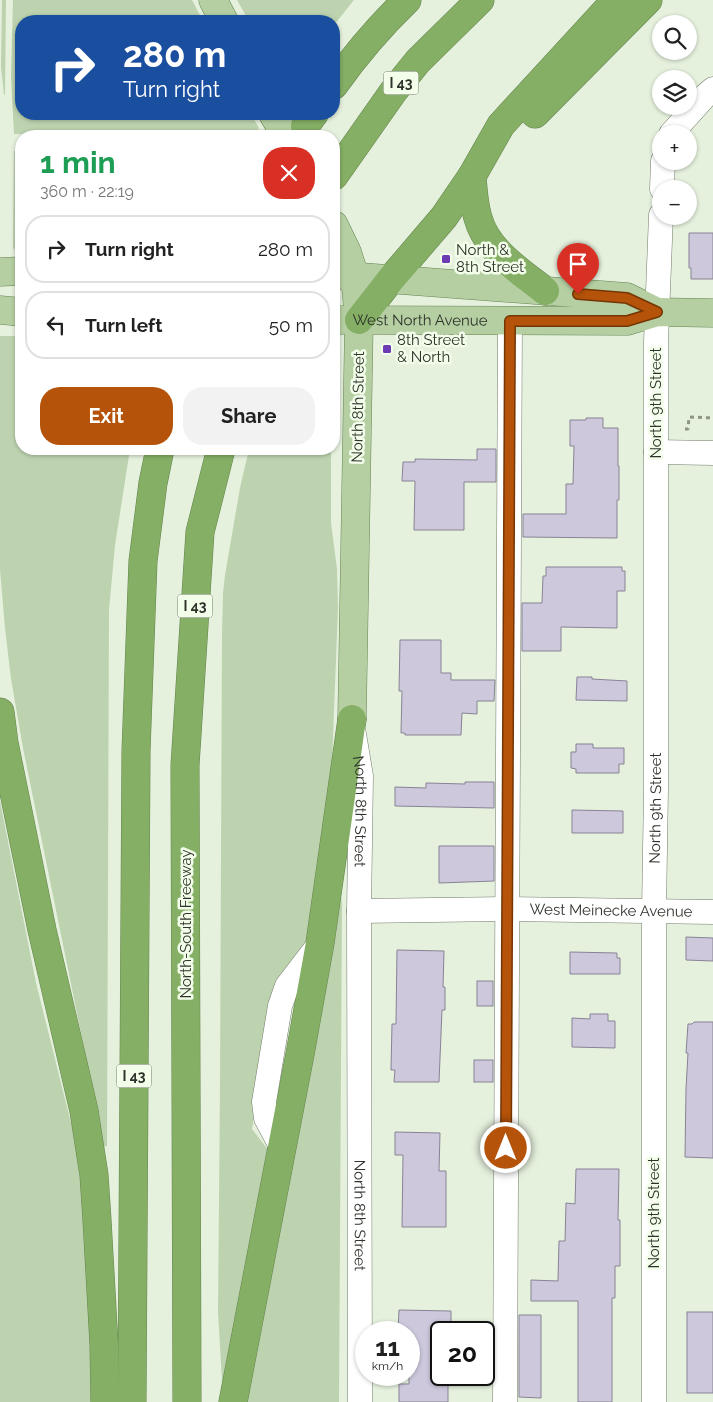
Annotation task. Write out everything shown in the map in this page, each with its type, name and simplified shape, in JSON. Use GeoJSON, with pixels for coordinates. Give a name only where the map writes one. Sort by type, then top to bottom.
{"type":"FeatureCollection","features":[{"type":"Feature","properties":{"kind":"highway"},"geometry":{"type":"LineString","coordinates":[[340,77],[382,24],[407,0]]}},
{"type":"Feature","properties":{"kind":"highway","name":"I 43"},"geometry":{"type":"LineString","coordinates":[[340,167],[393,92],[418,61],[480,0]]}},
{"type":"Feature","properties":{"kind":"highway"},"geometry":{"type":"LineString","coordinates":[[346,320],[391,279],[444,217],[476,170],[501,125],[616,0]]}},
{"type":"Feature","properties":{"kind":"highway"},"geometry":{"type":"LineString","coordinates":[[545,292],[494,248],[483,232],[474,202],[476,170],[513,137],[648,0]]}},
{"type":"Feature","properties":{"kind":"highway","name":"I 43"},"geometry":{"type":"LineString","coordinates":[[132,1402],[137,741],[143,561],[159,455]]}},
{"type":"Feature","properties":{"kind":"highway","name":"North-South Freeway"},"geometry":{"type":"LineString","coordinates":[[187,1402],[185,765],[200,532],[219,455]]}},
{"type":"Feature","properties":{"kind":"highway"},"geometry":{"type":"LineString","coordinates":[[0,712],[4,743],[42,930],[84,1111],[94,1175],[104,1344],[105,1402]]}},
{"type":"Feature","properties":{"kind":"highway"},"geometry":{"type":"LineString","coordinates":[[233,1402],[320,944],[352,719]]}},
{"type":"Feature","properties":{"kind":"main road"},"geometry":{"type":"LineString","coordinates":[[213,0],[221,15]]}},
{"type":"Feature","properties":{"kind":"main road"},"geometry":{"type":"LineString","coordinates":[[289,120],[301,125]]}},
{"type":"Feature","properties":{"kind":"main road","name":"North 8th Street"},"geometry":{"type":"LineString","coordinates":[[340,238],[347,252],[344,276],[352,719]]}},
{"type":"Feature","properties":{"kind":"main road"},"geometry":{"type":"LineString","coordinates":[[0,272],[15,271]]}},
{"type":"Feature","properties":{"kind":"main road","name":"West North Avenue"},"geometry":{"type":"LineString","coordinates":[[344,276],[627,298],[657,312]]}},
{"type":"Feature","properties":{"kind":"main road"},"geometry":{"type":"LineString","coordinates":[[0,310],[15,311]]}},
{"type":"Feature","properties":{"kind":"main road","name":"West North Avenue"},"geometry":{"type":"LineString","coordinates":[[346,320],[627,321],[657,312],[713,313]]}},
{"type":"Feature","properties":{"kind":"street"},"geometry":{"type":"LineString","coordinates":[[679,125],[706,95],[713,90]]}},
{"type":"Feature","properties":{"kind":"street","name":"North 9th Street"},"geometry":{"type":"LineString","coordinates":[[654,1402],[656,452],[657,312],[661,225]]}},
{"type":"Feature","properties":{"kind":"street"},"geometry":{"type":"LineString","coordinates":[[505,1402],[510,321]]}},
{"type":"Feature","properties":{"kind":"street"},"geometry":{"type":"LineString","coordinates":[[656,452],[713,453]]}},
{"type":"Feature","properties":{"kind":"street","name":"North 8th Street"},"geometry":{"type":"LineString","coordinates":[[352,719],[361,776],[359,911],[360,1402]]}},
{"type":"Feature","properties":{"kind":"street","name":"West Meinecke Avenue"},"geometry":{"type":"LineString","coordinates":[[359,911],[506,909],[713,912]]}},
{"type":"Feature","properties":{"kind":"path"},"geometry":{"type":"LineString","coordinates":[[679,429],[688,429],[689,417],[713,418]]}},
{"type":"Feature","properties":{"kind":"green space"},"geometry":{"type":"Polygon","coordinates":[[[2,0],[6,0],[5,95],[1,67],[2,0]]]}},
{"type":"Feature","properties":{"kind":"green space"},"geometry":{"type":"Polygon","coordinates":[[[13,0],[192,0],[200,15],[15,15],[15,120],[254,120],[259,128],[258,130],[15,130],[14,134],[11,77],[13,0]]]}},
{"type":"Feature","properties":{"kind":"green space"},"geometry":{"type":"Polygon","coordinates":[[[237,0],[354,0],[340,18],[340,15],[246,15],[237,0]]]}},
{"type":"Feature","properties":{"kind":"green space"},"geometry":{"type":"Polygon","coordinates":[[[14,151],[15,151],[15,250],[13,248],[14,151]]]}},
{"type":"Feature","properties":{"kind":"green space"},"geometry":{"type":"Polygon","coordinates":[[[0,336],[15,336],[15,455],[129,455],[115,545],[109,610],[107,1146],[101,1147],[95,1102],[23,748],[11,679],[0,570],[0,336]]]}},
{"type":"Feature","properties":{"kind":"green space"},"geometry":{"type":"Polygon","coordinates":[[[248,455],[331,455],[331,523],[337,569],[338,608],[331,789],[309,937],[277,994],[252,1129],[269,1151],[225,1381],[222,1381],[218,1312],[222,633],[225,575],[248,455]]]}},
{"type":"Feature","properties":{"kind":"green space"},"geometry":{"type":"Polygon","coordinates":[[[0,801],[36,983],[74,1135],[83,1179],[95,1402],[0,1402],[0,801]]]}},
{"type":"Feature","properties":{"kind":"green space"},"geometry":{"type":"Polygon","coordinates":[[[341,896],[339,1402],[247,1402],[337,907],[341,896]]]}},
{"type":"Feature","properties":{"kind":"building"},"geometry":{"type":"Polygon","coordinates":[[[689,233],[713,233],[713,279],[691,279],[691,268],[689,268],[689,233]]]}},
{"type":"Feature","properties":{"kind":"building"},"geometry":{"type":"Polygon","coordinates":[[[586,418],[603,418],[603,428],[618,428],[619,500],[617,500],[617,538],[523,537],[523,514],[566,514],[566,484],[573,484],[574,446],[570,446],[570,420],[586,420],[586,418]]]}},
{"type":"Feature","properties":{"kind":"building"},"geometry":{"type":"Polygon","coordinates":[[[477,449],[496,449],[496,482],[464,482],[464,530],[414,530],[415,481],[402,481],[403,462],[415,462],[415,459],[477,460],[477,449]]]}},
{"type":"Feature","properties":{"kind":"building"},"geometry":{"type":"Polygon","coordinates":[[[546,567],[622,567],[622,571],[625,571],[625,591],[617,591],[617,628],[561,627],[561,651],[522,651],[522,603],[542,603],[543,576],[546,576],[546,567]]]}},
{"type":"Feature","properties":{"kind":"building"},"geometry":{"type":"Polygon","coordinates":[[[400,640],[441,640],[441,673],[451,673],[451,680],[495,680],[494,701],[477,701],[477,714],[462,713],[461,735],[405,735],[405,733],[401,733],[402,691],[399,691],[400,640]]]}},
{"type":"Feature","properties":{"kind":"building"},"geometry":{"type":"Polygon","coordinates":[[[577,677],[627,681],[627,701],[576,700],[577,677]]]}},
{"type":"Feature","properties":{"kind":"building"},"geometry":{"type":"Polygon","coordinates":[[[576,744],[593,744],[593,748],[624,748],[624,764],[619,764],[619,773],[576,773],[576,769],[571,768],[571,752],[576,752],[576,744]]]}},
{"type":"Feature","properties":{"kind":"building"},"geometry":{"type":"Polygon","coordinates":[[[465,782],[494,782],[494,808],[395,806],[395,787],[426,788],[426,783],[465,784],[465,782]]]}},
{"type":"Feature","properties":{"kind":"building"},"geometry":{"type":"Polygon","coordinates":[[[572,810],[623,811],[623,833],[572,833],[572,810]]]}},
{"type":"Feature","properties":{"kind":"building"},"geometry":{"type":"Polygon","coordinates":[[[439,846],[494,846],[494,881],[439,883],[439,846]]]}},
{"type":"Feature","properties":{"kind":"building"},"geometry":{"type":"Polygon","coordinates":[[[686,937],[713,938],[713,961],[686,960],[686,937]]]}},
{"type":"Feature","properties":{"kind":"building"},"geometry":{"type":"Polygon","coordinates":[[[397,950],[444,951],[443,987],[445,987],[445,1010],[442,1010],[439,1082],[394,1082],[395,1070],[391,1070],[392,1024],[396,1024],[397,950]]]}},
{"type":"Feature","properties":{"kind":"building"},"geometry":{"type":"Polygon","coordinates":[[[570,952],[617,953],[617,958],[620,958],[620,974],[570,974],[570,952]]]}},
{"type":"Feature","properties":{"kind":"building"},"geometry":{"type":"Polygon","coordinates":[[[477,981],[493,981],[493,1006],[477,1006],[477,981]]]}},
{"type":"Feature","properties":{"kind":"building"},"geometry":{"type":"Polygon","coordinates":[[[590,1014],[608,1014],[608,1021],[615,1021],[615,1048],[572,1047],[572,1018],[590,1019],[590,1014]]]}},
{"type":"Feature","properties":{"kind":"building"},"geometry":{"type":"Polygon","coordinates":[[[694,1022],[713,1022],[713,1158],[685,1157],[688,1053],[686,1053],[688,1024],[694,1022]]]}},
{"type":"Feature","properties":{"kind":"building"},"geometry":{"type":"Polygon","coordinates":[[[474,1060],[493,1060],[493,1082],[474,1082],[474,1060]]]}},
{"type":"Feature","properties":{"kind":"building"},"geometry":{"type":"Polygon","coordinates":[[[395,1132],[440,1133],[439,1171],[446,1171],[446,1227],[402,1227],[403,1155],[395,1155],[395,1132]]]}},
{"type":"Feature","properties":{"kind":"building"},"geometry":{"type":"Polygon","coordinates":[[[576,1169],[619,1169],[618,1220],[620,1220],[620,1266],[615,1266],[615,1298],[612,1298],[612,1402],[578,1402],[578,1301],[531,1301],[531,1280],[558,1281],[559,1241],[565,1241],[566,1203],[575,1204],[576,1169]]]}},
{"type":"Feature","properties":{"kind":"building"},"geometry":{"type":"Polygon","coordinates":[[[399,1310],[451,1311],[451,1321],[430,1321],[430,1386],[448,1386],[448,1402],[399,1402],[399,1386],[420,1386],[420,1321],[398,1321],[399,1310]]]}},
{"type":"Feature","properties":{"kind":"building"},"geometry":{"type":"Polygon","coordinates":[[[687,1312],[713,1312],[713,1393],[687,1393],[687,1312]]]}},
{"type":"Feature","properties":{"kind":"building"},"geometry":{"type":"Polygon","coordinates":[[[519,1315],[541,1315],[541,1398],[519,1397],[519,1315]]]}},
{"type":"Feature","properties":{"kind":"place","name":"North & 8th Street"},"geometry":{"type":"Point","coordinates":[446,259]}},
{"type":"Feature","properties":{"kind":"place","name":"8th Street & North"},"geometry":{"type":"Point","coordinates":[387,349]}},
{"type":"Feature","properties":{"kind":"route"},"geometry":{"type":"LineString","coordinates":[[506,1148],[510,321],[627,321],[657,312],[627,298],[578,294]]}}]}
